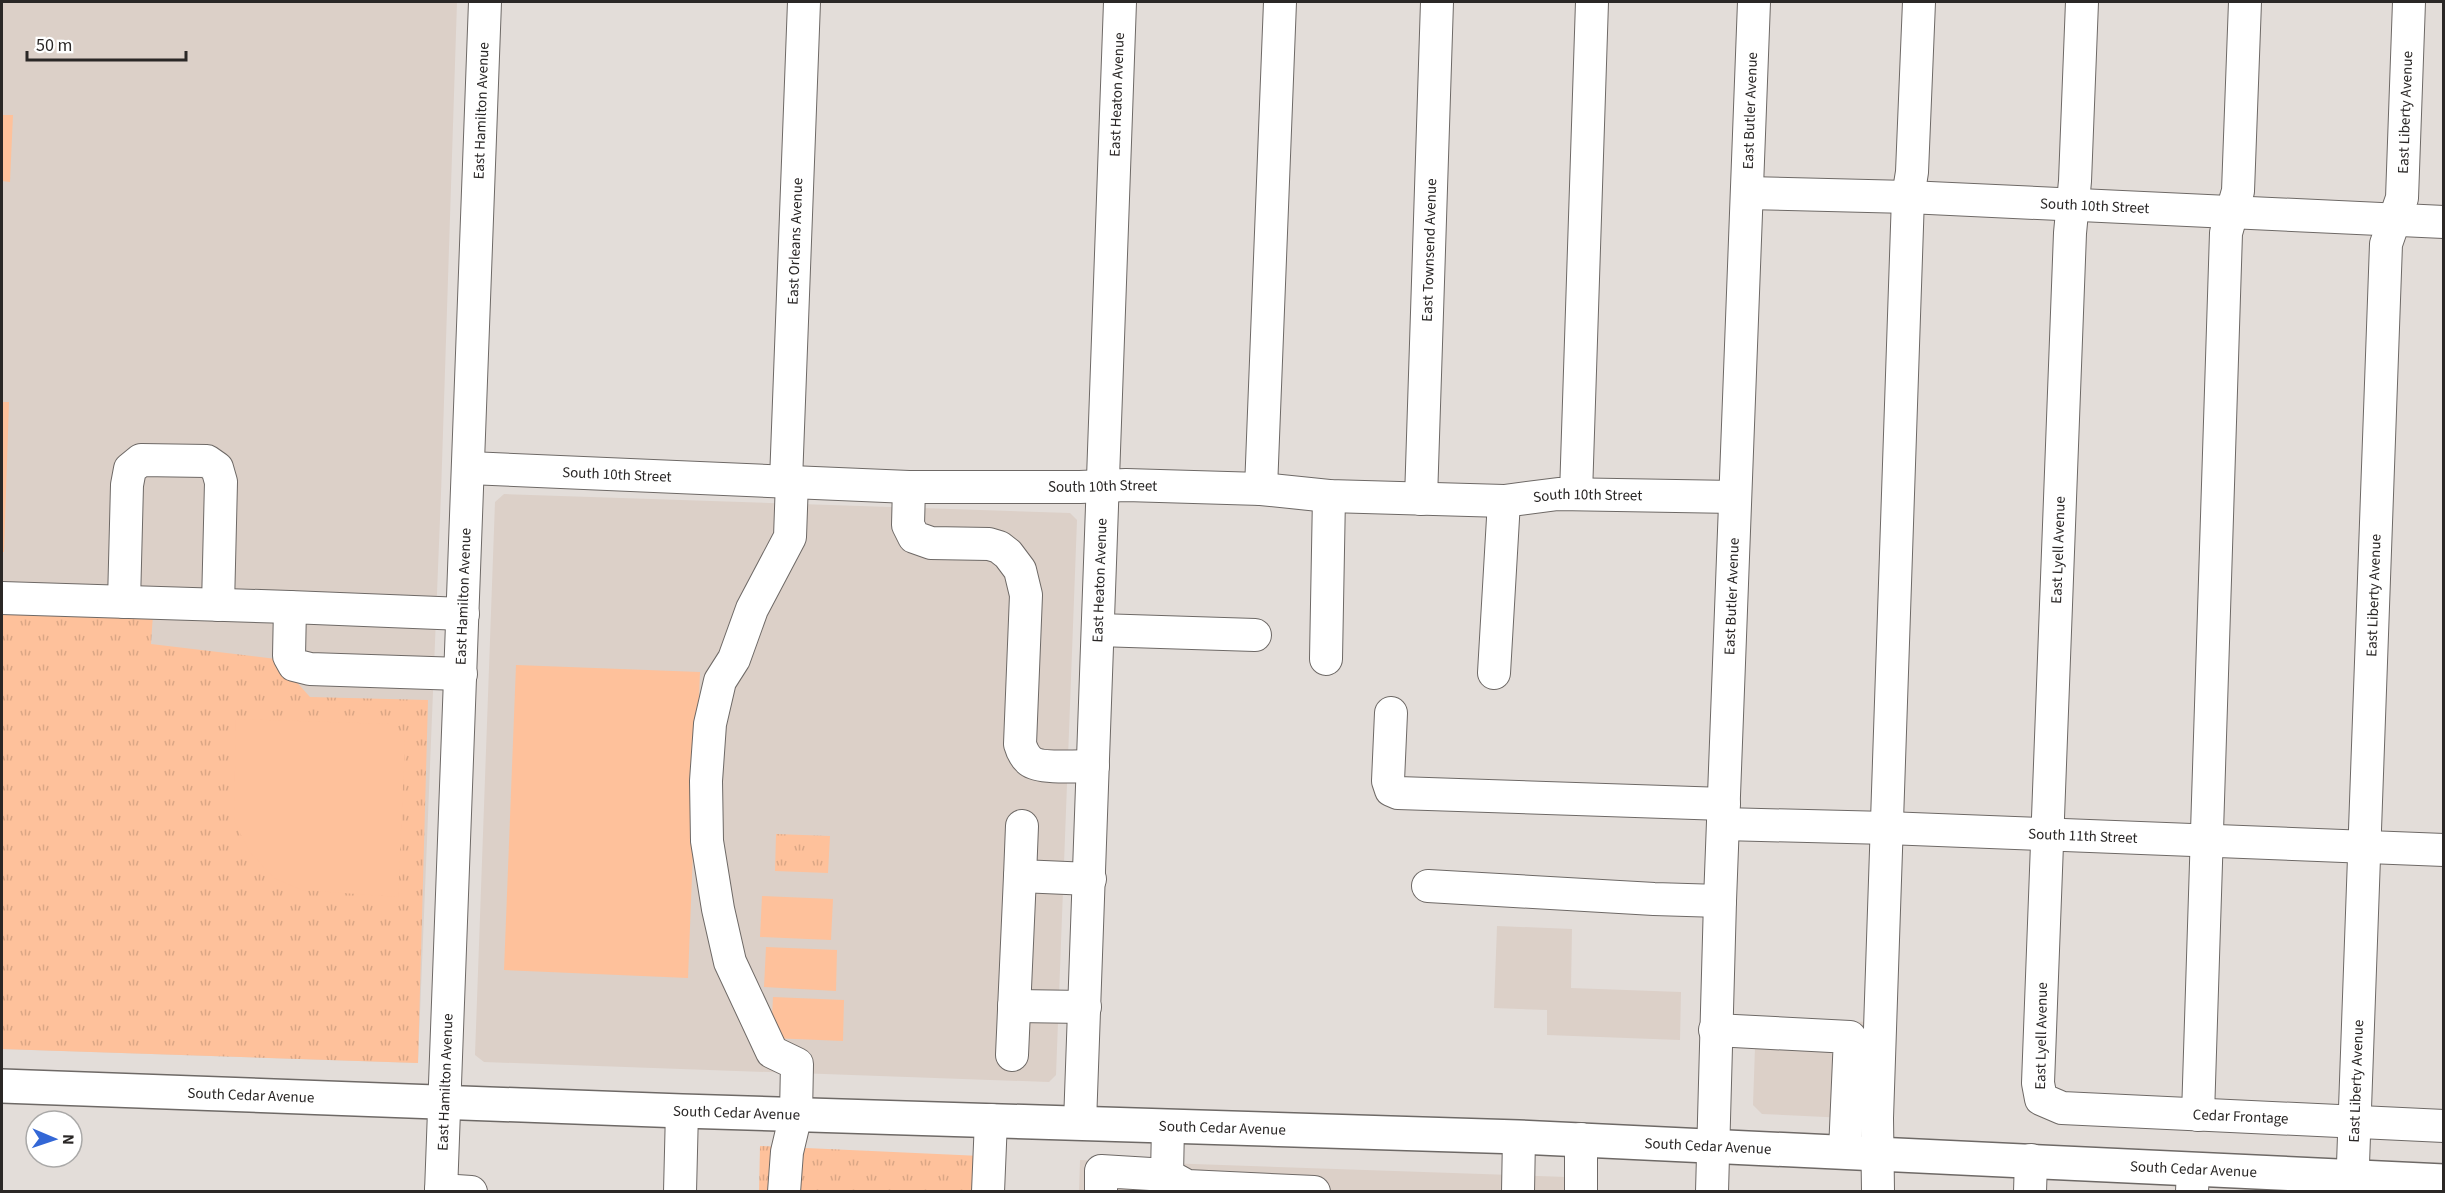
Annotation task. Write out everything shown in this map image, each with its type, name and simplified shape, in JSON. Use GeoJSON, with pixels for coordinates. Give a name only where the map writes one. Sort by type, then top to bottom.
{"type":"FeatureCollection","features":[{"type":"Feature","properties":{"kind":"main road","name":"South Cedar Avenue"},"geometry":{"type":"LineString","coordinates":[[2,1086],[682,1111],[1581,1139],[1877,1153],[2030,1176],[2352,1184],[2444,1181]]}},
{"type":"Feature","properties":{"kind":"street","name":"East Hamilton Avenue"},"geometry":{"type":"LineString","coordinates":[[451,1191],[445,1101],[485,2]]}},
{"type":"Feature","properties":{"kind":"street","name":"East Orleans Avenue"},"geometry":{"type":"LineString","coordinates":[[796,1114],[797,1064],[772,1052],[730,963],[718,909],[707,840],[706,781],[710,724],[720,681],[734,659],[752,609],[790,537],[789,481],[804,2]]}},
{"type":"Feature","properties":{"kind":"street","name":"East Heaton Avenue"},"geometry":{"type":"LineString","coordinates":[[1080,1123],[1120,2]]}},
{"type":"Feature","properties":{"kind":"street"},"geometry":{"type":"LineString","coordinates":[[1261,489],[1280,2]]}},
{"type":"Feature","properties":{"kind":"street","name":"East Townsend Avenue"},"geometry":{"type":"LineString","coordinates":[[1421,499],[1437,2]]}},
{"type":"Feature","properties":{"kind":"street"},"geometry":{"type":"LineString","coordinates":[[1576,494],[1592,2]]}},
{"type":"Feature","properties":{"kind":"street","name":"East Butler Avenue"},"geometry":{"type":"LineString","coordinates":[[1712,1191],[1723,814],[1754,2]]}},
{"type":"Feature","properties":{"kind":"street"},"geometry":{"type":"LineString","coordinates":[[1878,1191],[1877,1153],[1908,197],[1912,172],[1919,2]]}},
{"type":"Feature","properties":{"kind":"street","name":"East Lyell Avenue"},"geometry":{"type":"LineString","coordinates":[[2041,1099],[2038,1083],[2047,834],[2070,232],[2082,2]]}},
{"type":"Feature","properties":{"kind":"street"},"geometry":{"type":"LineString","coordinates":[[2198,1114],[2226,233],[2238,191],[2245,2]]}},
{"type":"Feature","properties":{"kind":"street","name":"East Liberty Avenue"},"geometry":{"type":"LineString","coordinates":[[2352,1184],[2386,244],[2402,198],[2409,2]]}},
{"type":"Feature","properties":{"kind":"street","name":"South 10th Street"},"geometry":{"type":"LineString","coordinates":[[1747,193],[1908,197],[2444,222]]}},
{"type":"Feature","properties":{"kind":"street"},"geometry":{"type":"LineString","coordinates":[[124,602],[127,485],[130,469],[141,460],[207,461],[217,468],[221,482],[218,605]]}},
{"type":"Feature","properties":{"kind":"street","name":"South 10th Street"},"geometry":{"type":"LineString","coordinates":[[469,468],[909,487],[1102,485],[1261,489],[1329,496],[1504,501],[1576,494],[1735,497]]}},
{"type":"Feature","properties":{"kind":"street"},"geometry":{"type":"LineString","coordinates":[[909,487],[908,525],[914,537],[931,543],[989,544],[999,547],[1008,554],[1020,570],[1026,595],[1020,744],[1022,752],[1029,761],[1040,765],[1094,766]]}},
{"type":"Feature","properties":{"kind":"street"},"geometry":{"type":"LineString","coordinates":[[1326,659],[1329,496]]}},
{"type":"Feature","properties":{"kind":"street"},"geometry":{"type":"LineString","coordinates":[[1494,673],[1504,501]]}},
{"type":"Feature","properties":{"kind":"street"},"geometry":{"type":"LineString","coordinates":[[2,598],[463,614]]}},
{"type":"Feature","properties":{"kind":"street"},"geometry":{"type":"LineString","coordinates":[[290,607],[289,656],[294,665],[310,669],[461,674]]}},
{"type":"Feature","properties":{"kind":"street"},"geometry":{"type":"LineString","coordinates":[[1098,630],[1255,635]]}},
{"type":"Feature","properties":{"kind":"street","name":"South 11th Street"},"geometry":{"type":"LineString","coordinates":[[1391,713],[1388,781],[1391,790],[1398,793],[1723,814],[1887,828],[2444,850]]}},
{"type":"Feature","properties":{"kind":"street"},"geometry":{"type":"LineString","coordinates":[[1012,1055],[1022,826]]}},
{"type":"Feature","properties":{"kind":"street"},"geometry":{"type":"LineString","coordinates":[[1020,876],[1090,879]]}},
{"type":"Feature","properties":{"kind":"street"},"geometry":{"type":"LineString","coordinates":[[1428,886],[1720,901]]}},
{"type":"Feature","properties":{"kind":"street"},"geometry":{"type":"LineString","coordinates":[[1014,1005],[1085,1007]]}},
{"type":"Feature","properties":{"kind":"street"},"geometry":{"type":"LineString","coordinates":[[1716,1030],[1850,1037],[1845,1151]]}},
{"type":"Feature","properties":{"kind":"street","name":"Cedar Frontage"},"geometry":{"type":"LineString","coordinates":[[2041,1099],[2062,1108],[2444,1126]]}},
{"type":"Feature","properties":{"kind":"street"},"geometry":{"type":"LineString","coordinates":[[680,1191],[682,1111]]}},
{"type":"Feature","properties":{"kind":"street"},"geometry":{"type":"LineString","coordinates":[[792,1191],[787,1152],[796,1114]]}},
{"type":"Feature","properties":{"kind":"street"},"geometry":{"type":"LineString","coordinates":[[988,1191],[991,1120]]}},
{"type":"Feature","properties":{"kind":"street"},"geometry":{"type":"LineString","coordinates":[[1168,1126],[1180,1184]]}},
{"type":"Feature","properties":{"kind":"street"},"geometry":{"type":"LineString","coordinates":[[1518,1191],[1519,1137]]}},
{"type":"Feature","properties":{"kind":"street"},"geometry":{"type":"LineString","coordinates":[[1581,1139],[1581,1191]]}},
{"type":"Feature","properties":{"kind":"street"},"geometry":{"type":"LineString","coordinates":[[1101,1191],[1101,1171],[1180,1184],[1314,1191]]}},
{"type":"Feature","properties":{"kind":"shaded area"},"geometry":{"type":"Polygon","coordinates":[[[2,2],[457,2],[441,494],[418,1063],[2,1049],[2,2]]]}},
{"type":"Feature","properties":{"kind":"shaded area"},"geometry":{"type":"Polygon","coordinates":[[[504,494],[1070,513],[1077,520],[1056,1075],[1049,1082],[484,1062],[475,1055],[495,502],[504,494]]]}},
{"type":"Feature","properties":{"kind":"shaded area"},"geometry":{"type":"Polygon","coordinates":[[[1497,926],[1572,929],[1571,988],[1681,992],[1680,1040],[1547,1035],[1547,1010],[1494,1008],[1497,926]]]}},
{"type":"Feature","properties":{"kind":"shaded area"},"geometry":{"type":"Polygon","coordinates":[[[1756,1019],[1873,1022],[1868,1119],[1762,1114],[1753,1105],[1756,1019]]]}},
{"type":"Feature","properties":{"kind":"shaded area"},"geometry":{"type":"Polygon","coordinates":[[[1080,1160],[1566,1177],[1566,1192],[1079,1192],[1080,1160]]]}},
{"type":"Feature","properties":{"kind":"green space"},"geometry":{"type":"Polygon","coordinates":[[[2,115],[13,115],[10,182],[2,181],[2,115]]]}},
{"type":"Feature","properties":{"kind":"green space"},"geometry":{"type":"Polygon","coordinates":[[[2,402],[9,402],[4,552],[2,552],[2,402]]]}},
{"type":"Feature","properties":{"kind":"green space"},"geometry":{"type":"Polygon","coordinates":[[[2,610],[153,614],[151,644],[276,659],[310,697],[428,700],[418,1063],[2,1049],[2,610]]]}},
{"type":"Feature","properties":{"kind":"green space"},"geometry":{"type":"Polygon","coordinates":[[[516,665],[700,672],[688,978],[504,970],[516,665]]]}},
{"type":"Feature","properties":{"kind":"green space"},"geometry":{"type":"Polygon","coordinates":[[[236,719],[389,724],[405,740],[398,897],[302,890],[274,878],[249,851],[234,821],[236,719]]]}},
{"type":"Feature","properties":{"kind":"green space"},"geometry":{"type":"Polygon","coordinates":[[[776,834],[830,836],[828,873],[775,871],[776,834]]]}},
{"type":"Feature","properties":{"kind":"green space"},"geometry":{"type":"Polygon","coordinates":[[[762,896],[833,899],[831,940],[760,937],[762,896]]]}},
{"type":"Feature","properties":{"kind":"green space"},"geometry":{"type":"Polygon","coordinates":[[[766,947],[837,950],[836,991],[764,987],[766,947]]]}},
{"type":"Feature","properties":{"kind":"green space"},"geometry":{"type":"Polygon","coordinates":[[[773,997],[844,1000],[843,1041],[771,1038],[773,997]]]}},
{"type":"Feature","properties":{"kind":"green space"},"geometry":{"type":"Polygon","coordinates":[[[760,1146],[1003,1157],[1002,1191],[759,1192],[760,1146]]]}}]}
